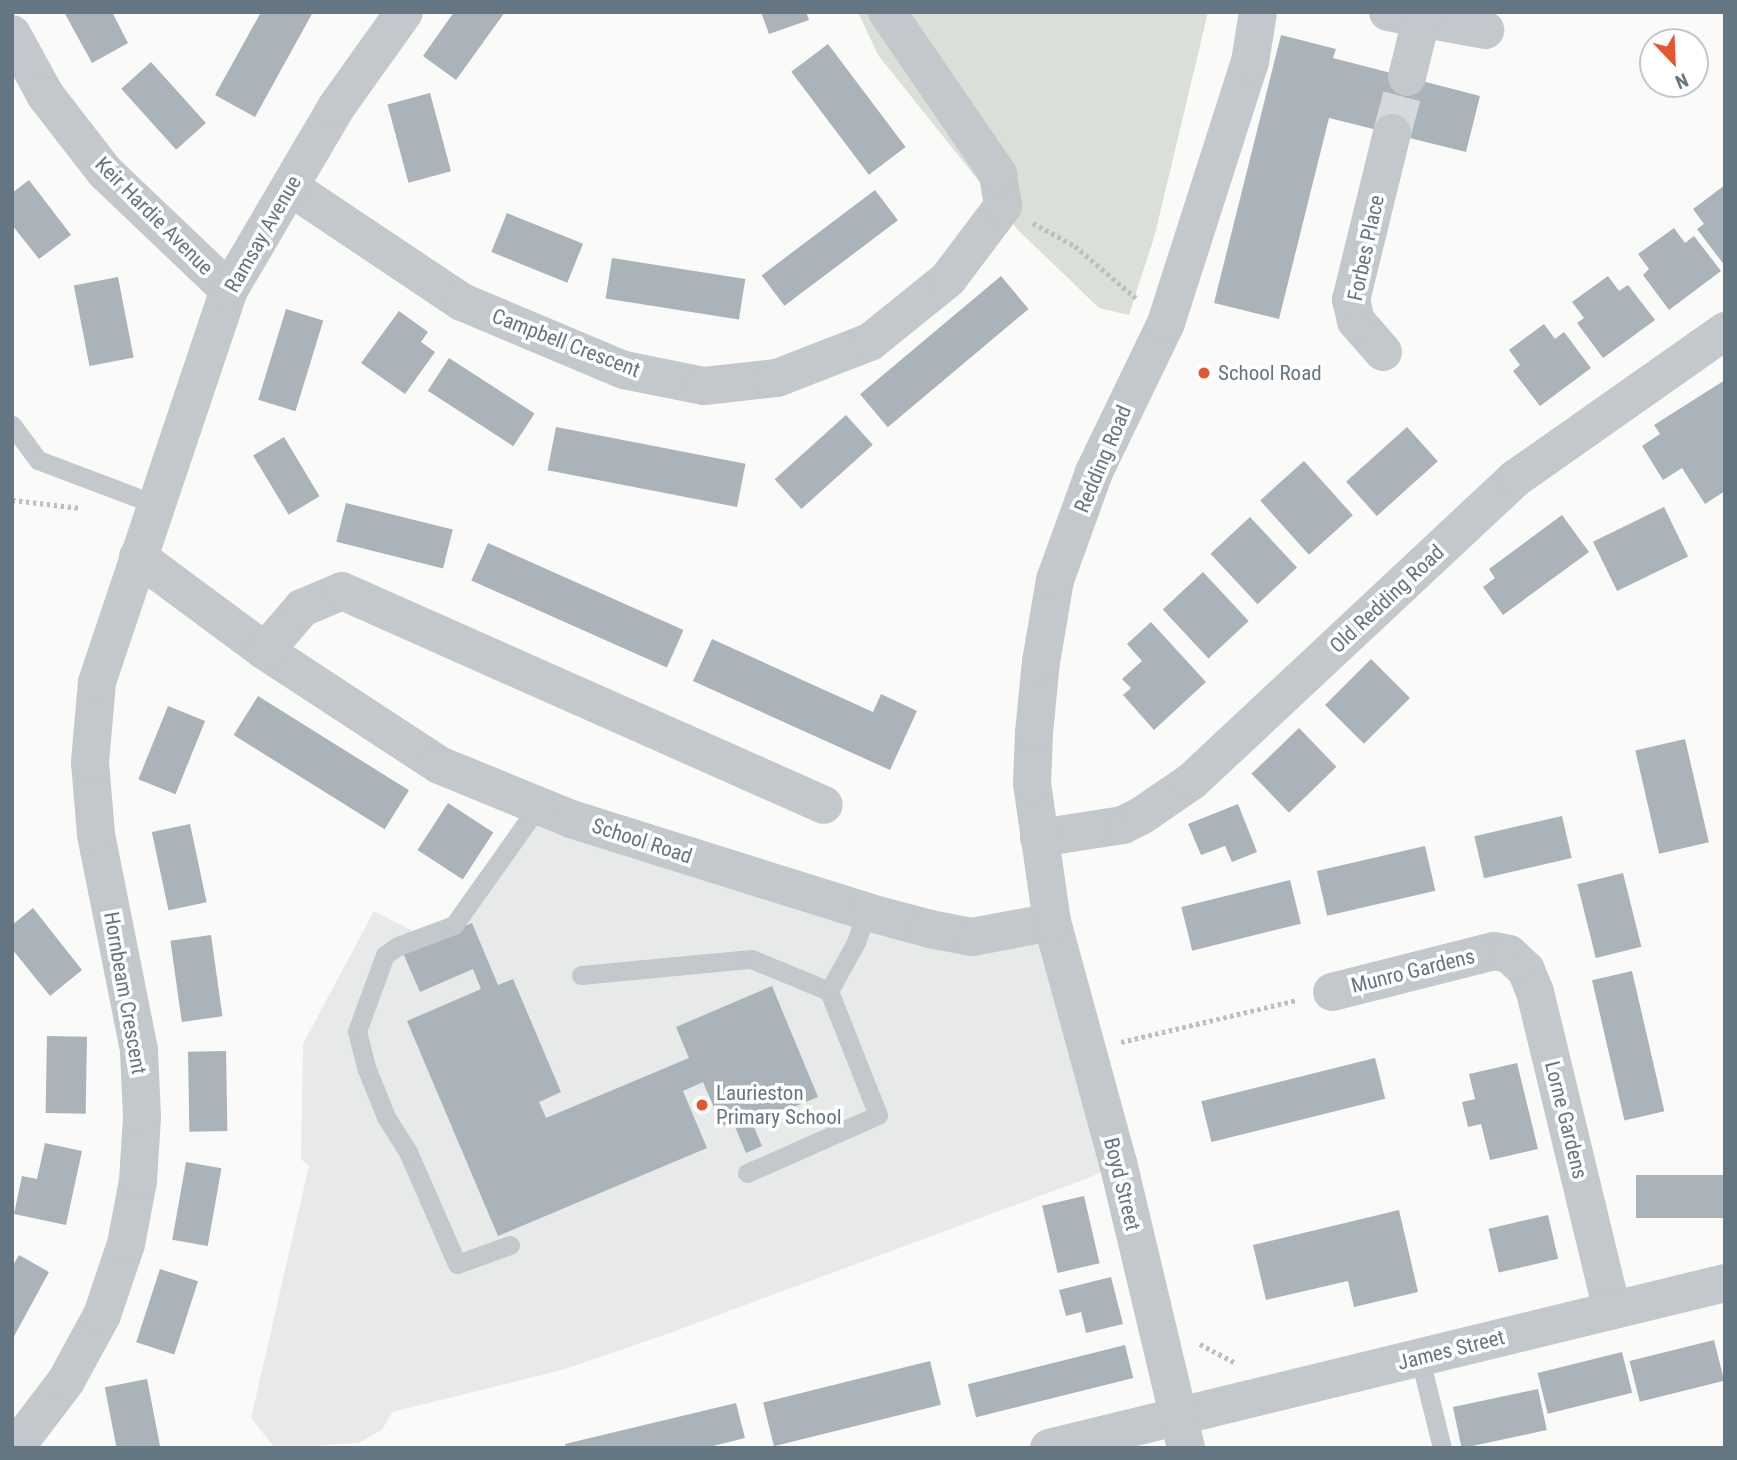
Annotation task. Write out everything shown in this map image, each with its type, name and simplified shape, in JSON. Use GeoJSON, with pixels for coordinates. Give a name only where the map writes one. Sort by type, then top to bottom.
{"type":"FeatureCollection","features":[{"type":"Feature","properties":{"kind":"street","name":"Ramsay Avenue"},"geometry":{"type":"LineString","coordinates":[[138,557],[229,290],[337,106],[404,12]]}},
{"type":"Feature","properties":{"kind":"street"},"geometry":{"type":"LineString","coordinates":[[887,12],[998,174],[1003,206]]}},
{"type":"Feature","properties":{"kind":"street","name":"Redding Road"},"geometry":{"type":"LineString","coordinates":[[1052,922],[1032,783],[1041,662],[1055,580],[1094,472],[1166,323],[1250,62],[1258,12]]}},
{"type":"Feature","properties":{"kind":"street"},"geometry":{"type":"LineString","coordinates":[[1407,77],[1411,14],[1485,30]]}},
{"type":"Feature","properties":{"kind":"street","name":"Keir Hardie Avenue"},"geometry":{"type":"LineString","coordinates":[[12,34],[46,96],[105,172],[229,290]]}},
{"type":"Feature","properties":{"kind":"street","name":"Forbes Place"},"geometry":{"type":"LineString","coordinates":[[1384,352],[1356,321],[1351,300],[1392,133]]}},
{"type":"Feature","properties":{"kind":"street","name":"Campbell Crescent"},"geometry":{"type":"LineString","coordinates":[[290,187],[462,302],[624,370],[704,386],[777,378],[870,342],[948,279],[1003,206]]}},
{"type":"Feature","properties":{"kind":"street","name":"Old Redding Road"},"geometry":{"type":"LineString","coordinates":[[1039,838],[1123,825],[1192,782],[1516,478],[1725,331]]}},
{"type":"Feature","properties":{"kind":"street","name":"School Road"},"geometry":{"type":"LineString","coordinates":[[138,557],[265,651],[439,765],[571,819],[867,912],[972,937],[1052,922]]}},
{"type":"Feature","properties":{"kind":"street","name":"Hornbeam Crescent"},"geometry":{"type":"LineString","coordinates":[[15,1448],[66,1381],[102,1315],[126,1244],[138,1181],[142,1117],[139,1050],[96,834],[90,762],[97,682],[138,557]]}},
{"type":"Feature","properties":{"kind":"street"},"geometry":{"type":"LineString","coordinates":[[265,651],[302,608],[342,591],[824,805]]}},
{"type":"Feature","properties":{"kind":"street","name":"Boyd Street"},"geometry":{"type":"LineString","coordinates":[[1052,922],[1118,1163],[1181,1433]]}},
{"type":"Feature","properties":{"kind":"street","name":"Munro Gardens"},"geometry":{"type":"LineString","coordinates":[[1332,992],[1494,951]]}},
{"type":"Feature","properties":{"kind":"street","name":"Lorne Gardens"},"geometry":{"type":"LineString","coordinates":[[1494,951],[1509,954],[1526,970],[1535,992],[1612,1310]]}},
{"type":"Feature","properties":{"kind":"street","name":"James Street"},"geometry":{"type":"LineString","coordinates":[[1049,1448],[1181,1433],[1281,1389],[1420,1359],[1725,1283]]}},
{"type":"Feature","properties":{"kind":"lane"},"geometry":{"type":"LineString","coordinates":[[12,425],[38,460],[157,505]]}},
{"type":"Feature","properties":{"kind":"lane"},"geometry":{"type":"LineString","coordinates":[[509,1245],[457,1264],[408,1152],[386,1117],[366,1067],[357,1031],[385,955],[398,946],[454,925],[539,805]]}},
{"type":"Feature","properties":{"kind":"lane"},"geometry":{"type":"LineString","coordinates":[[828,991],[856,942],[867,912]]}},
{"type":"Feature","properties":{"kind":"lane"},"geometry":{"type":"LineString","coordinates":[[581,975],[751,959],[828,991],[878,1115],[747,1173]]}},
{"type":"Feature","properties":{"kind":"lane"},"geometry":{"type":"LineString","coordinates":[[1420,1359],[1443,1448]]}},
{"type":"Feature","properties":{"kind":"path"},"geometry":{"type":"LineString","coordinates":[[1003,206],[1075,246],[1166,323]]}},
{"type":"Feature","properties":{"kind":"path"},"geometry":{"type":"LineString","coordinates":[[12,500],[88,509]]}},
{"type":"Feature","properties":{"kind":"path"},"geometry":{"type":"LineString","coordinates":[[1086,1050],[1332,992]]}},
{"type":"Feature","properties":{"kind":"path"},"geometry":{"type":"LineString","coordinates":[[1153,1318],[1281,1389]]}},
{"type":"Feature","properties":{"kind":"shaded area"},"geometry":{"type":"Polygon","coordinates":[[[858,12],[1208,12],[1155,234],[1129,315],[1099,308],[1018,230],[878,55],[858,12]]]}},
{"type":"Feature","properties":{"kind":"shaded area","name":"Laurieston Primary School"},"geometry":{"type":"Polygon","coordinates":[[[530,801],[867,912],[1052,922],[1118,1163],[1091,1177],[565,1369],[392,1412],[382,1430],[358,1443],[275,1448],[251,1418],[309,1166],[301,1159],[303,1044],[374,911],[417,933],[454,918],[530,801]]]}},
{"type":"Feature","properties":{"kind":"building"},"geometry":{"type":"Polygon","coordinates":[[[64,12],[112,12],[128,43],[92,63],[64,12]]]}},
{"type":"Feature","properties":{"kind":"building"},"geometry":{"type":"Polygon","coordinates":[[[261,12],[313,12],[255,117],[215,95],[261,12]]]}},
{"type":"Feature","properties":{"kind":"building"},"geometry":{"type":"Polygon","coordinates":[[[454,12],[505,12],[456,80],[423,56],[454,12]]]}},
{"type":"Feature","properties":{"kind":"building"},"geometry":{"type":"Polygon","coordinates":[[[761,12],[806,12],[809,20],[769,34],[761,12]]]}},
{"type":"Feature","properties":{"kind":"building"},"geometry":{"type":"Polygon","coordinates":[[[1281,35],[1336,49],[1333,58],[1480,96],[1466,152],[1329,118],[1279,319],[1214,303],[1281,35]]]}},
{"type":"Feature","properties":{"kind":"building"},"geometry":{"type":"Polygon","coordinates":[[[828,44],[906,147],[869,175],[791,72],[828,44]]]}},
{"type":"Feature","properties":{"kind":"building"},"geometry":{"type":"Polygon","coordinates":[[[151,62],[206,123],[176,150],[121,89],[151,62]]]}},
{"type":"Feature","properties":{"kind":"building"},"geometry":{"type":"Polygon","coordinates":[[[430,93],[451,171],[408,183],[387,104],[430,93]]]}},
{"type":"Feature","properties":{"kind":"building"},"geometry":{"type":"Polygon","coordinates":[[[29,180],[71,235],[39,259],[12,225],[12,193],[29,180]]]}},
{"type":"Feature","properties":{"kind":"building"},"geometry":{"type":"Polygon","coordinates":[[[1725,185],[1725,266],[1697,229],[1704,224],[1693,209],[1725,185]]]}},
{"type":"Feature","properties":{"kind":"building"},"geometry":{"type":"Polygon","coordinates":[[[875,190],[898,220],[784,306],[762,275],[875,190]]]}},
{"type":"Feature","properties":{"kind":"building"},"geometry":{"type":"Polygon","coordinates":[[[507,213],[583,244],[567,283],[491,252],[507,213]]]}},
{"type":"Feature","properties":{"kind":"building"},"geometry":{"type":"Polygon","coordinates":[[[1674,228],[1685,243],[1694,236],[1721,271],[1669,310],[1643,275],[1649,269],[1638,254],[1674,228]]]}},
{"type":"Feature","properties":{"kind":"building"},"geometry":{"type":"Polygon","coordinates":[[[612,258],[745,279],[739,320],[606,298],[612,258]]]}},
{"type":"Feature","properties":{"kind":"building"},"geometry":{"type":"Polygon","coordinates":[[[1001,276],[1029,309],[888,427],[860,394],[1001,276]]]}},
{"type":"Feature","properties":{"kind":"building"},"geometry":{"type":"Polygon","coordinates":[[[1608,276],[1619,291],[1628,285],[1655,320],[1603,358],[1577,323],[1584,318],[1572,302],[1608,276]]]}},
{"type":"Feature","properties":{"kind":"building"},"geometry":{"type":"Polygon","coordinates":[[[118,277],[134,357],[89,366],[74,286],[118,277]]]}},
{"type":"Feature","properties":{"kind":"building"},"geometry":{"type":"Polygon","coordinates":[[[286,309],[323,320],[296,411],[258,400],[286,309]]]}},
{"type":"Feature","properties":{"kind":"building"},"geometry":{"type":"Polygon","coordinates":[[[399,311],[428,332],[421,342],[435,352],[405,394],[361,363],[399,311]]]}},
{"type":"Feature","properties":{"kind":"building"},"geometry":{"type":"Polygon","coordinates":[[[1544,324],[1555,339],[1564,332],[1591,368],[1540,406],[1513,371],[1520,365],[1509,350],[1544,324]]]}},
{"type":"Feature","properties":{"kind":"building"},"geometry":{"type":"Polygon","coordinates":[[[449,358],[535,414],[513,446],[428,391],[449,358]]]}},
{"type":"Feature","properties":{"kind":"building"},"geometry":{"type":"Polygon","coordinates":[[[1725,380],[1725,491],[1705,504],[1682,468],[1663,480],[1642,446],[1660,434],[1654,425],[1725,380]]]}},
{"type":"Feature","properties":{"kind":"building"},"geometry":{"type":"Polygon","coordinates":[[[846,415],[873,445],[801,509],[775,479],[846,415]]]}},
{"type":"Feature","properties":{"kind":"building"},"geometry":{"type":"Polygon","coordinates":[[[556,427],[745,464],[737,507],[548,470],[556,427]]]}},
{"type":"Feature","properties":{"kind":"building"},"geometry":{"type":"Polygon","coordinates":[[[1407,427],[1438,461],[1377,516],[1346,482],[1407,427]]]}},
{"type":"Feature","properties":{"kind":"building"},"geometry":{"type":"Polygon","coordinates":[[[284,437],[320,496],[289,515],[253,456],[284,437]]]}},
{"type":"Feature","properties":{"kind":"building"},"geometry":{"type":"Polygon","coordinates":[[[1304,461],[1353,515],[1309,555],[1260,500],[1304,461]]]}},
{"type":"Feature","properties":{"kind":"building"},"geometry":{"type":"Polygon","coordinates":[[[346,503],[453,530],[443,568],[336,542],[346,503]]]}},
{"type":"Feature","properties":{"kind":"building"},"geometry":{"type":"Polygon","coordinates":[[[1664,507],[1688,556],[1617,591],[1593,542],[1664,507]]]}},
{"type":"Feature","properties":{"kind":"building"},"geometry":{"type":"Polygon","coordinates":[[[1562,515],[1589,552],[1503,615],[1483,587],[1495,578],[1489,569],[1562,515]]]}},
{"type":"Feature","properties":{"kind":"building"},"geometry":{"type":"Polygon","coordinates":[[[1250,517],[1297,567],[1258,604],[1211,554],[1250,517]]]}},
{"type":"Feature","properties":{"kind":"building"},"geometry":{"type":"Polygon","coordinates":[[[488,543],[683,630],[667,667],[471,580],[488,543]]]}},
{"type":"Feature","properties":{"kind":"building"},"geometry":{"type":"Polygon","coordinates":[[[1203,572],[1249,621],[1208,659],[1163,610],[1203,572]]]}},
{"type":"Feature","properties":{"kind":"building"},"geometry":{"type":"Polygon","coordinates":[[[1151,622],[1206,682],[1154,730],[1123,695],[1131,688],[1122,679],[1142,661],[1127,644],[1151,622]]]}},
{"type":"Feature","properties":{"kind":"building"},"geometry":{"type":"Polygon","coordinates":[[[712,639],[873,712],[881,694],[917,711],[890,770],[693,681],[712,639]]]}},
{"type":"Feature","properties":{"kind":"building"},"geometry":{"type":"Polygon","coordinates":[[[1371,659],[1410,698],[1364,744],[1325,705],[1371,659]]]}},
{"type":"Feature","properties":{"kind":"building"},"geometry":{"type":"Polygon","coordinates":[[[258,696],[409,790],[385,829],[234,735],[258,696]]]}},
{"type":"Feature","properties":{"kind":"building"},"geometry":{"type":"Polygon","coordinates":[[[168,706],[205,721],[175,794],[138,779],[168,706]]]}},
{"type":"Feature","properties":{"kind":"building"},"geometry":{"type":"Polygon","coordinates":[[[1299,728],[1337,767],[1289,813],[1252,774],[1299,728]]]}},
{"type":"Feature","properties":{"kind":"building"},"geometry":{"type":"Polygon","coordinates":[[[1685,739],[1709,842],[1659,854],[1635,750],[1685,739]]]}},
{"type":"Feature","properties":{"kind":"building"},"geometry":{"type":"Polygon","coordinates":[[[448,803],[493,832],[463,879],[418,850],[448,803]]]}},
{"type":"Feature","properties":{"kind":"building"},"geometry":{"type":"Polygon","coordinates":[[[1238,804],[1257,852],[1232,862],[1225,846],[1201,855],[1188,824],[1238,804]]]}},
{"type":"Feature","properties":{"kind":"building"},"geometry":{"type":"Polygon","coordinates":[[[1562,816],[1572,858],[1484,878],[1474,836],[1562,816]]]}},
{"type":"Feature","properties":{"kind":"building"},"geometry":{"type":"Polygon","coordinates":[[[190,824],[207,902],[168,910],[152,832],[190,824]]]}},
{"type":"Feature","properties":{"kind":"building"},"geometry":{"type":"Polygon","coordinates":[[[1425,846],[1435,891],[1327,916],[1317,871],[1425,846]]]}},
{"type":"Feature","properties":{"kind":"building"},"geometry":{"type":"Polygon","coordinates":[[[1623,873],[1641,947],[1596,958],[1577,884],[1623,873]]]}},
{"type":"Feature","properties":{"kind":"building"},"geometry":{"type":"Polygon","coordinates":[[[1290,880],[1301,924],[1192,951],[1181,907],[1290,880]]]}},
{"type":"Feature","properties":{"kind":"building"},"geometry":{"type":"Polygon","coordinates":[[[33,908],[82,970],[50,996],[12,949],[12,925],[33,908]]]}},
{"type":"Feature","properties":{"kind":"building"},"geometry":{"type":"Polygon","coordinates":[[[472,923],[498,985],[513,979],[561,1092],[539,1102],[546,1118],[689,1058],[676,1027],[772,986],[818,1097],[767,1118],[764,1109],[749,1115],[762,1146],[746,1153],[733,1122],[722,1126],[703,1082],[683,1091],[707,1148],[498,1236],[407,1021],[481,989],[473,969],[420,992],[403,953],[472,923]]]}},
{"type":"Feature","properties":{"kind":"building"},"geometry":{"type":"Polygon","coordinates":[[[211,935],[222,1016],[182,1022],[170,941],[211,935]]]}},
{"type":"Feature","properties":{"kind":"building"},"geometry":{"type":"Polygon","coordinates":[[[1632,971],[1664,1111],[1624,1121],[1592,980],[1632,971]]]}},
{"type":"Feature","properties":{"kind":"building"},"geometry":{"type":"Polygon","coordinates":[[[47,1036],[87,1037],[86,1114],[46,1113],[47,1036]]]}},
{"type":"Feature","properties":{"kind":"building"},"geometry":{"type":"Polygon","coordinates":[[[226,1051],[227,1131],[189,1132],[188,1052],[226,1051]]]}},
{"type":"Feature","properties":{"kind":"building"},"geometry":{"type":"Polygon","coordinates":[[[1375,1058],[1385,1099],[1211,1142],[1201,1101],[1375,1058]]]}},
{"type":"Feature","properties":{"kind":"building"},"geometry":{"type":"Polygon","coordinates":[[[1517,1063],[1538,1149],[1490,1160],[1481,1124],[1468,1127],[1462,1102],[1475,1099],[1469,1074],[1517,1063]]]}},
{"type":"Feature","properties":{"kind":"building"},"geometry":{"type":"Polygon","coordinates":[[[45,1143],[82,1151],[66,1225],[14,1214],[22,1176],[37,1179],[45,1143]]]}},
{"type":"Feature","properties":{"kind":"building"},"geometry":{"type":"Polygon","coordinates":[[[186,1162],[221,1168],[208,1246],[172,1240],[186,1162]]]}},
{"type":"Feature","properties":{"kind":"building"},"geometry":{"type":"Polygon","coordinates":[[[1636,1175],[1725,1175],[1725,1218],[1636,1218],[1636,1175]]]}},
{"type":"Feature","properties":{"kind":"building"},"geometry":{"type":"Polygon","coordinates":[[[1084,1196],[1100,1263],[1058,1273],[1042,1206],[1084,1196]]]}},
{"type":"Feature","properties":{"kind":"building"},"geometry":{"type":"Polygon","coordinates":[[[1399,1210],[1418,1292],[1354,1307],[1348,1281],[1266,1300],[1253,1245],[1399,1210]]]}},
{"type":"Feature","properties":{"kind":"building"},"geometry":{"type":"Polygon","coordinates":[[[1548,1215],[1558,1259],[1499,1273],[1489,1229],[1548,1215]]]}},
{"type":"Feature","properties":{"kind":"building"},"geometry":{"type":"Polygon","coordinates":[[[19,1255],[49,1272],[12,1340],[12,1267],[19,1255]]]}},
{"type":"Feature","properties":{"kind":"building"},"geometry":{"type":"Polygon","coordinates":[[[160,1269],[198,1281],[174,1355],[136,1342],[160,1269]]]}},
{"type":"Feature","properties":{"kind":"building"},"geometry":{"type":"Polygon","coordinates":[[[1111,1277],[1123,1324],[1086,1333],[1081,1312],[1066,1316],[1059,1290],[1111,1277]]]}},
{"type":"Feature","properties":{"kind":"building"},"geometry":{"type":"Polygon","coordinates":[[[1714,1340],[1724,1381],[1640,1402],[1630,1361],[1714,1340]]]}},
{"type":"Feature","properties":{"kind":"building"},"geometry":{"type":"Polygon","coordinates":[[[1125,1345],[1133,1378],[976,1417],[968,1384],[1125,1345]]]}},
{"type":"Feature","properties":{"kind":"building"},"geometry":{"type":"Polygon","coordinates":[[[1622,1352],[1632,1393],[1548,1414],[1538,1373],[1622,1352]]]}},
{"type":"Feature","properties":{"kind":"building"},"geometry":{"type":"Polygon","coordinates":[[[930,1361],[941,1405],[774,1446],[763,1403],[930,1361]]]}},
{"type":"Feature","properties":{"kind":"building"},"geometry":{"type":"Polygon","coordinates":[[[147,1379],[160,1448],[117,1448],[105,1387],[147,1379]]]}},
{"type":"Feature","properties":{"kind":"building"},"geometry":{"type":"Polygon","coordinates":[[[1538,1389],[1547,1430],[1462,1448],[1453,1407],[1538,1389]]]}},
{"type":"Feature","properties":{"kind":"building"},"geometry":{"type":"Polygon","coordinates":[[[736,1403],[745,1438],[705,1448],[566,1448],[565,1444],[736,1403]]]}},
{"type":"Feature","properties":{"kind":"tunnel"},"geometry":{"type":"LineString","coordinates":[[1392,133],[1407,77]]}},
{"type":"Feature","properties":{"kind":"place","name":"School Road"},"geometry":{"type":"Point","coordinates":[1204,373]}},
{"type":"Feature","properties":{"kind":"place","name":"Laurieston Primary School"},"geometry":{"type":"Point","coordinates":[702,1105]}}]}
